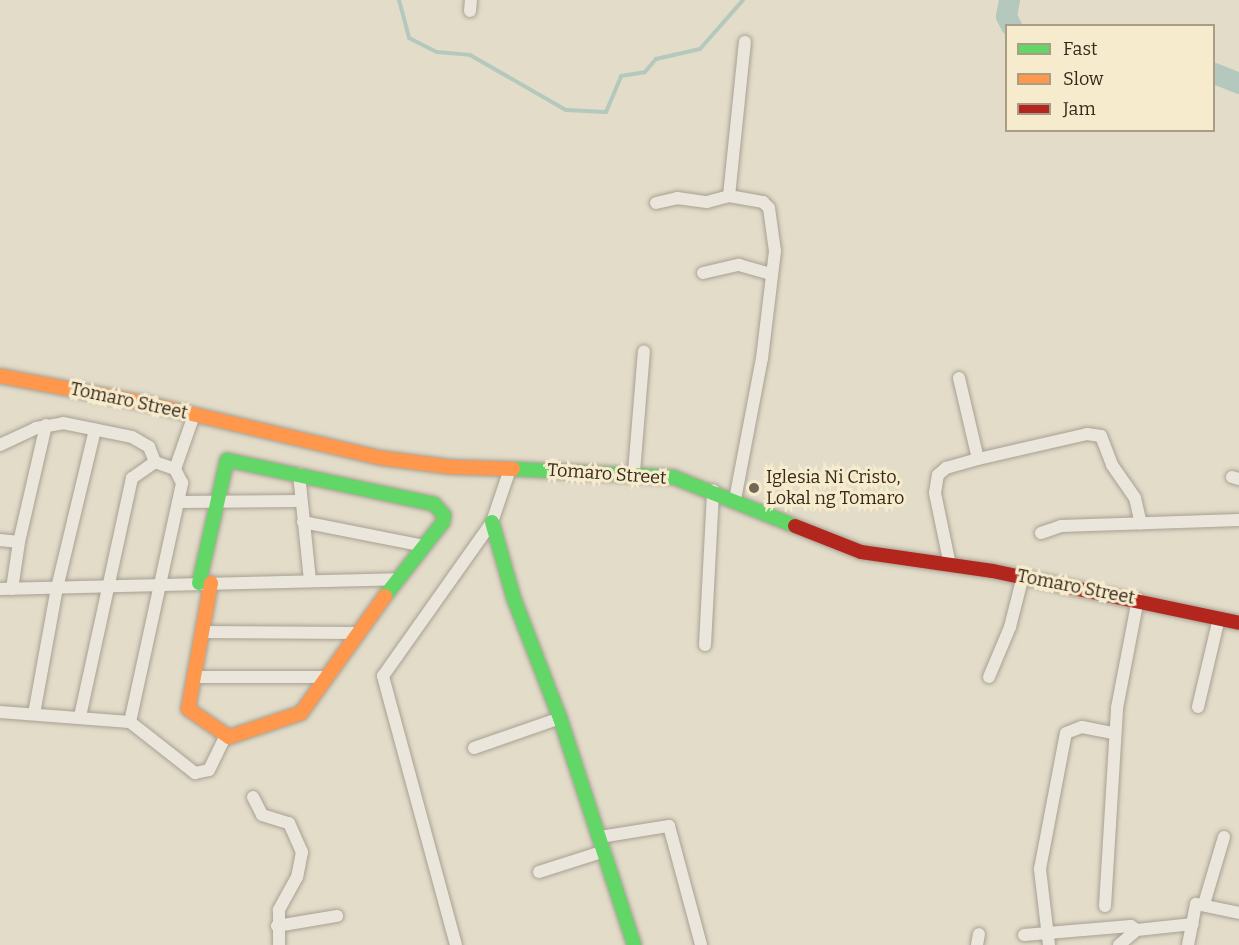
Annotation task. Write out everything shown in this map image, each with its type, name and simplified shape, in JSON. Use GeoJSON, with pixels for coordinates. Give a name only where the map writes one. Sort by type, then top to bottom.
{"type":"FeatureCollection","features":[{"type":"Feature","properties":{"kind":"street"},"geometry":{"type":"LineString","coordinates":[[729,196],[745,42]]}},
{"type":"Feature","properties":{"kind":"street"},"geometry":{"type":"LineString","coordinates":[[656,203],[677,198],[714,202],[729,196],[763,202],[769,208],[775,250],[762,358],[735,499]]}},
{"type":"Feature","properties":{"kind":"street"},"geometry":{"type":"LineString","coordinates":[[703,273],[739,266],[771,274]]}},
{"type":"Feature","properties":{"kind":"street"},"geometry":{"type":"LineString","coordinates":[[634,472],[644,351]]}},
{"type":"Feature","properties":{"kind":"street","name":"Tomaro Street"},"geometry":{"type":"LineString","coordinates":[[0,376],[194,415],[381,458],[510,469],[634,472],[673,477],[713,490],[861,552],[1023,576],[1219,618],[1237,618]]}},
{"type":"Feature","properties":{"kind":"street"},"geometry":{"type":"LineString","coordinates":[[959,378],[978,459]]}},
{"type":"Feature","properties":{"kind":"street"},"geometry":{"type":"LineString","coordinates":[[175,469],[194,415]]}},
{"type":"Feature","properties":{"kind":"street"},"geometry":{"type":"LineString","coordinates":[[0,445],[46,425],[63,423],[140,441],[149,447],[154,462]]}},
{"type":"Feature","properties":{"kind":"street"},"geometry":{"type":"LineString","coordinates":[[46,425],[6,589],[397,579]]}},
{"type":"Feature","properties":{"kind":"street"},"geometry":{"type":"LineString","coordinates":[[34,714],[57,588],[95,430]]}},
{"type":"Feature","properties":{"kind":"street"},"geometry":{"type":"LineString","coordinates":[[950,565],[935,492],[938,475],[946,468],[978,459],[1096,434],[1101,436],[1112,465],[1135,498],[1141,523]]}},
{"type":"Feature","properties":{"kind":"street"},"geometry":{"type":"LineString","coordinates":[[0,712],[80,716],[130,722],[195,773],[208,770],[225,737],[301,713],[397,579],[443,522],[444,515],[434,504],[387,490],[227,460],[215,503],[205,583],[202,632],[190,713],[225,737]]}},
{"type":"Feature","properties":{"kind":"street"},"geometry":{"type":"LineString","coordinates":[[130,722],[182,477],[175,469],[154,462]]}},
{"type":"Feature","properties":{"kind":"street"},"geometry":{"type":"LineString","coordinates":[[80,716],[132,477],[154,462]]}},
{"type":"Feature","properties":{"kind":"street"},"geometry":{"type":"LineString","coordinates":[[456,945],[383,676],[492,522],[510,469]]}},
{"type":"Feature","properties":{"kind":"street"},"geometry":{"type":"LineString","coordinates":[[299,474],[310,580]]}},
{"type":"Feature","properties":{"kind":"street"},"geometry":{"type":"LineString","coordinates":[[705,645],[713,490]]}},
{"type":"Feature","properties":{"kind":"street"},"geometry":{"type":"LineString","coordinates":[[178,501],[215,503],[301,501]]}},
{"type":"Feature","properties":{"kind":"street"},"geometry":{"type":"LineString","coordinates":[[1041,533],[1052,527],[1239,520]]}},
{"type":"Feature","properties":{"kind":"street"},"geometry":{"type":"LineString","coordinates":[[303,522],[424,546]]}},
{"type":"Feature","properties":{"kind":"street"},"geometry":{"type":"LineString","coordinates":[[492,522],[514,599],[560,718],[634,945]]}},
{"type":"Feature","properties":{"kind":"street"},"geometry":{"type":"LineString","coordinates":[[0,540],[19,542]]}},
{"type":"Feature","properties":{"kind":"street"},"geometry":{"type":"LineString","coordinates":[[988,677],[1010,627],[1023,576]]}},
{"type":"Feature","properties":{"kind":"street"},"geometry":{"type":"LineString","coordinates":[[1104,906],[1114,734],[1138,599]]}},
{"type":"Feature","properties":{"kind":"street"},"geometry":{"type":"LineString","coordinates":[[1198,707],[1219,618]]}},
{"type":"Feature","properties":{"kind":"street"},"geometry":{"type":"LineString","coordinates":[[202,632],[357,633]]}},
{"type":"Feature","properties":{"kind":"street"},"geometry":{"type":"LineString","coordinates":[[194,677],[326,677]]}},
{"type":"Feature","properties":{"kind":"street"},"geometry":{"type":"LineString","coordinates":[[474,748],[560,718]]}},
{"type":"Feature","properties":{"kind":"street"},"geometry":{"type":"LineString","coordinates":[[1048,939],[1040,869],[1066,733],[1082,727],[1114,734]]}},
{"type":"Feature","properties":{"kind":"street"},"geometry":{"type":"LineString","coordinates":[[253,797],[262,815],[289,823],[302,852],[297,877],[279,910],[277,926],[279,945]]}},
{"type":"Feature","properties":{"kind":"street"},"geometry":{"type":"LineString","coordinates":[[600,837],[669,826],[701,945]]}},
{"type":"Feature","properties":{"kind":"street"},"geometry":{"type":"LineString","coordinates":[[1204,904],[1224,837]]}},
{"type":"Feature","properties":{"kind":"street"},"geometry":{"type":"LineString","coordinates":[[539,872],[605,851]]}},
{"type":"Feature","properties":{"kind":"street"},"geometry":{"type":"LineString","coordinates":[[1188,945],[1197,904],[1239,913]]}},
{"type":"Feature","properties":{"kind":"street"},"geometry":{"type":"LineString","coordinates":[[277,926],[337,916]]}},
{"type":"Feature","properties":{"kind":"street"},"geometry":{"type":"LineString","coordinates":[[1024,935],[1048,939],[1131,927],[1137,930],[1192,924]]}},
{"type":"Feature","properties":{"kind":"street"},"geometry":{"type":"LineString","coordinates":[[1119,945],[1137,930]]}},
{"type":"Feature","properties":{"kind":"waterway"},"geometry":{"type":"LineString","coordinates":[[399,0],[409,38],[437,52],[470,55],[566,110],[606,112],[621,76],[645,72],[656,59],[700,49],[743,0]]}},
{"type":"Feature","properties":{"kind":"waterway"},"geometry":{"type":"LineString","coordinates":[[1009,0],[1006,16],[1010,24]]}},
{"type":"Feature","properties":{"kind":"waterway"},"geometry":{"type":"LineString","coordinates":[[1215,73],[1239,83]]}},
{"type":"Feature","properties":{"kind":"traffic: fast"},"geometry":{"type":"LineString","coordinates":[[199,583],[227,460],[434,504],[444,515],[443,522],[385,596]]}},
{"type":"Feature","properties":{"kind":"traffic: fast"},"geometry":{"type":"LineString","coordinates":[[513,469],[673,477],[795,526]]}},
{"type":"Feature","properties":{"kind":"traffic: fast"},"geometry":{"type":"LineString","coordinates":[[492,522],[514,599],[560,718],[634,945]]}},
{"type":"Feature","properties":{"kind":"traffic: slow"},"geometry":{"type":"LineString","coordinates":[[0,376],[149,404],[381,458],[450,467],[513,469]]}},
{"type":"Feature","properties":{"kind":"traffic: slow"},"geometry":{"type":"LineString","coordinates":[[211,583],[188,709],[229,737],[301,713],[385,596]]}},
{"type":"Feature","properties":{"kind":"traffic: jam"},"geometry":{"type":"LineString","coordinates":[[795,526],[861,552],[993,571],[1239,623]]}},
{"type":"Feature","properties":{"kind":"place","name":"Iglesia Ni Cristo, Lokal ng Tomaro"},"geometry":{"type":"Point","coordinates":[754,488]}}]}
